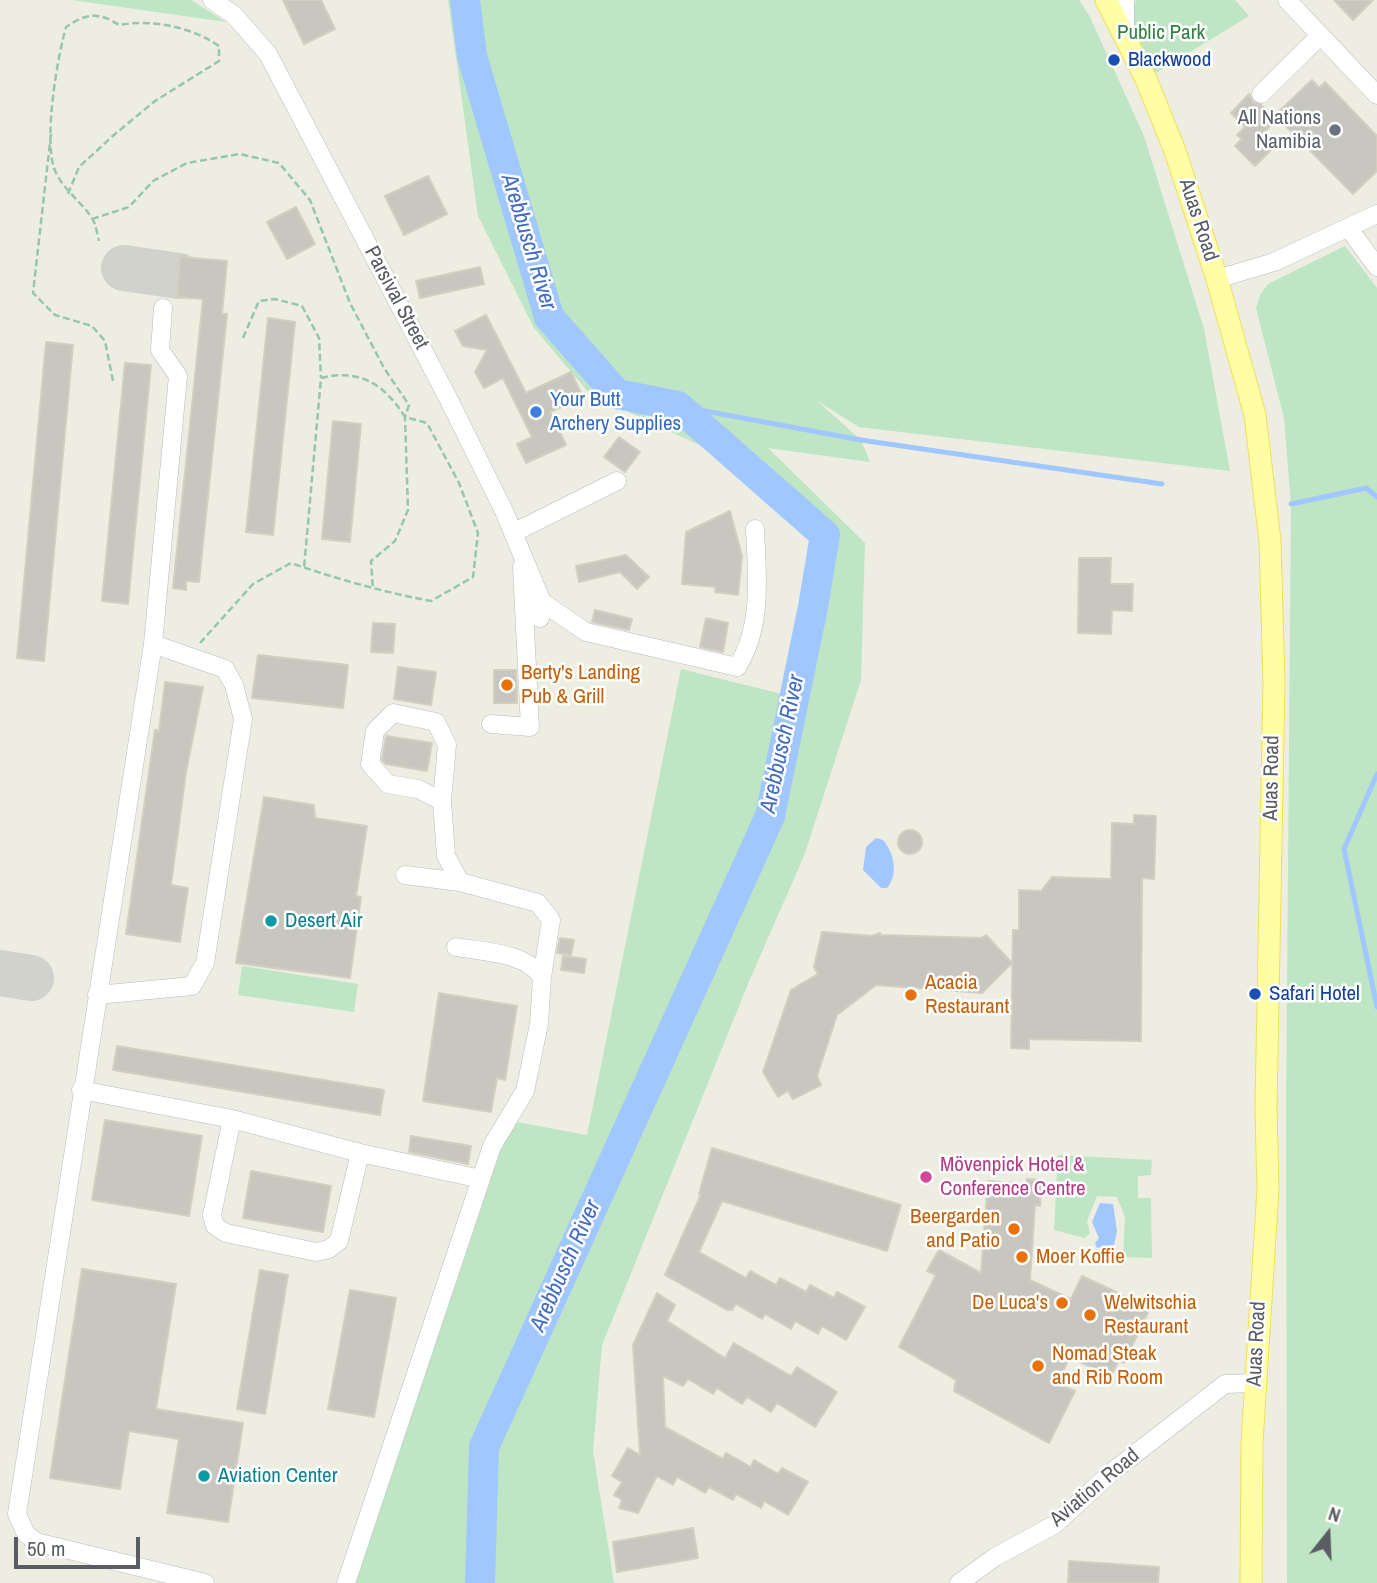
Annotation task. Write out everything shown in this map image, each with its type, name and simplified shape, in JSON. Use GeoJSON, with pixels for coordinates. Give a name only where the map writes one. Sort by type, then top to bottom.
{"type":"FeatureCollection","features":[{"type":"Feature","properties":{"kind":"main road","name":"Auas Road"},"geometry":{"type":"LineString","coordinates":[[1106,0],[1125,36],[1175,151],[1217,279],[1255,415],[1270,541],[1274,683],[1266,1107],[1268,1190],[1254,1383],[1251,1583]]}},
{"type":"Feature","properties":{"kind":"street","name":"Parsival Street"},"geometry":{"type":"LineString","coordinates":[[212,0],[234,15],[268,54],[448,398],[513,533],[541,610],[586,632],[737,667],[750,647],[757,589],[755,529]]}},
{"type":"Feature","properties":{"kind":"street"},"geometry":{"type":"LineString","coordinates":[[1125,0],[1125,36]]}},
{"type":"Feature","properties":{"kind":"street"},"geometry":{"type":"LineString","coordinates":[[1287,0],[1377,95]]}},
{"type":"Feature","properties":{"kind":"street"},"geometry":{"type":"LineString","coordinates":[[1261,94],[1320,36]]}},
{"type":"Feature","properties":{"kind":"street"},"geometry":{"type":"LineString","coordinates":[[1217,279],[1274,262],[1377,214]]}},
{"type":"Feature","properties":{"kind":"street"},"geometry":{"type":"LineString","coordinates":[[1349,229],[1377,267]]}},
{"type":"Feature","properties":{"kind":"street"},"geometry":{"type":"LineString","coordinates":[[163,308],[160,350],[178,376],[153,644],[80,1090],[17,1514],[26,1534],[36,1542],[205,1583]]}},
{"type":"Feature","properties":{"kind":"street"},"geometry":{"type":"LineString","coordinates":[[513,533],[617,481]]}},
{"type":"Feature","properties":{"kind":"street"},"geometry":{"type":"LineString","coordinates":[[491,724],[530,727],[521,554]]}},
{"type":"Feature","properties":{"kind":"street"},"geometry":{"type":"LineString","coordinates":[[96,995],[192,986],[205,963],[243,719],[234,685],[225,669],[153,644]]}},
{"type":"Feature","properties":{"kind":"street"},"geometry":{"type":"LineString","coordinates":[[442,801],[418,789],[388,784],[370,764],[375,731],[393,713],[436,722],[447,745],[442,801],[446,856],[460,882]]}},
{"type":"Feature","properties":{"kind":"street"},"geometry":{"type":"LineString","coordinates":[[346,1583],[492,1146],[525,1091],[539,1024],[542,977],[551,920],[538,903],[460,882],[405,875]]}},
{"type":"Feature","properties":{"kind":"street"},"geometry":{"type":"LineString","coordinates":[[456,947],[514,958],[535,966],[542,977]]}},
{"type":"Feature","properties":{"kind":"street"},"geometry":{"type":"LineString","coordinates":[[80,1090],[232,1119],[360,1153],[481,1179]]}},
{"type":"Feature","properties":{"kind":"street"},"geometry":{"type":"LineString","coordinates":[[232,1119],[212,1215],[215,1226],[226,1233],[316,1252],[329,1249],[339,1241],[360,1153]]}},
{"type":"Feature","properties":{"kind":"street","name":"Aviation Road"},"geometry":{"type":"LineString","coordinates":[[959,1583],[995,1557],[1054,1525],[1113,1471],[1225,1384],[1254,1383]]}},
{"type":"Feature","properties":{"kind":"path"},"geometry":{"type":"LineString","coordinates":[[68,194],[79,167],[155,101],[219,61],[219,46],[203,35],[136,22],[118,25],[104,15],[83,16],[66,27],[59,54],[33,293],[55,315],[93,326],[105,341],[113,381]]}},
{"type":"Feature","properties":{"kind":"path"},"geometry":{"type":"LineString","coordinates":[[52,126],[54,167],[68,194],[92,219],[99,241]]}},
{"type":"Feature","properties":{"kind":"path"},"geometry":{"type":"LineString","coordinates":[[92,219],[129,207],[153,181],[187,163],[240,154],[279,163],[310,200],[349,303],[384,368],[409,405],[405,417],[408,510],[395,541],[371,562],[373,590]]}},
{"type":"Feature","properties":{"kind":"path"},"geometry":{"type":"LineString","coordinates":[[243,338],[259,301],[275,299],[302,306],[319,338],[321,378],[304,568]]}},
{"type":"Feature","properties":{"kind":"path"},"geometry":{"type":"LineString","coordinates":[[188,656],[253,584],[291,563],[373,590],[431,601],[473,578],[478,533],[459,484],[427,424],[405,417],[393,398],[369,378],[337,374],[321,378]]}},
{"type":"Feature","properties":{"kind":"green space"},"geometry":{"type":"Polygon","coordinates":[[[72,0],[191,0],[226,22],[72,0]]]}},
{"type":"Feature","properties":{"kind":"green space"},"geometry":{"type":"Polygon","coordinates":[[[448,0],[1079,0],[1090,17],[1144,136],[1204,329],[1230,471],[859,427],[816,400],[861,440],[870,462],[768,448],[865,543],[861,680],[804,856],[750,979],[602,1345],[593,1451],[614,1583],[346,1583],[511,1121],[587,1135],[681,669],[786,695],[820,541],[771,492],[727,458],[590,394],[534,328],[478,216],[448,0]]]}},
{"type":"Feature","properties":{"kind":"green space","name":"Public Park"},"geometry":{"type":"Polygon","coordinates":[[[1136,0],[1235,0],[1249,16],[1146,79],[1125,36],[1136,0]]]}},
{"type":"Feature","properties":{"kind":"green space"},"geometry":{"type":"Polygon","coordinates":[[[1345,246],[1377,288],[1377,1583],[1287,1583],[1286,1110],[1291,504],[1284,418],[1256,308],[1260,295],[1268,284],[1345,246]]]}},
{"type":"Feature","properties":{"kind":"green space"},"geometry":{"type":"Polygon","coordinates":[[[242,966],[358,984],[354,1012],[238,995],[242,966]]]}},
{"type":"Feature","properties":{"kind":"green space"},"geometry":{"type":"Polygon","coordinates":[[[1058,1155],[1152,1160],[1151,1175],[1138,1176],[1138,1198],[1151,1198],[1152,1258],[1123,1257],[1125,1217],[1117,1197],[1097,1196],[1087,1221],[1090,1233],[1085,1238],[1054,1230],[1058,1155]]]}},
{"type":"Feature","properties":{"kind":"water"},"geometry":{"type":"Polygon","coordinates":[[[876,838],[883,840],[894,864],[893,876],[887,888],[881,888],[863,870],[866,847],[876,838]]]}},
{"type":"Feature","properties":{"kind":"water"},"geometry":{"type":"Polygon","coordinates":[[[1100,1203],[1113,1204],[1117,1231],[1114,1245],[1097,1248],[1095,1243],[1099,1238],[1092,1222],[1100,1203]]]}},
{"type":"Feature","properties":{"kind":"building"},"geometry":{"type":"Polygon","coordinates":[[[283,0],[321,0],[335,29],[304,44],[283,0]]]}},
{"type":"Feature","properties":{"kind":"building"},"geometry":{"type":"Polygon","coordinates":[[[1334,0],[1373,0],[1353,20],[1334,0]]]}},
{"type":"Feature","properties":{"kind":"building"},"geometry":{"type":"Polygon","coordinates":[[[1312,80],[1319,88],[1325,82],[1377,136],[1377,171],[1353,194],[1275,115],[1312,80]]]}},
{"type":"Feature","properties":{"kind":"building"},"geometry":{"type":"Polygon","coordinates":[[[1249,94],[1253,102],[1261,105],[1276,120],[1260,136],[1273,148],[1255,166],[1235,146],[1242,139],[1237,135],[1245,127],[1231,113],[1249,94]]]}},
{"type":"Feature","properties":{"kind":"building"},"geometry":{"type":"Polygon","coordinates":[[[428,176],[447,214],[404,235],[385,196],[428,176]]]}},
{"type":"Feature","properties":{"kind":"building"},"geometry":{"type":"Polygon","coordinates":[[[296,207],[315,244],[287,259],[267,222],[296,207]]]}},
{"type":"Feature","properties":{"kind":"building"},"geometry":{"type":"Polygon","coordinates":[[[180,257],[227,261],[222,314],[227,314],[199,582],[186,581],[186,590],[173,588],[203,299],[177,297],[180,257]]]}},
{"type":"Feature","properties":{"kind":"building"},"geometry":{"type":"Polygon","coordinates":[[[480,267],[484,284],[420,298],[416,281],[480,267]]]}},
{"type":"Feature","properties":{"kind":"building"},"geometry":{"type":"Polygon","coordinates":[[[486,315],[526,393],[571,372],[583,397],[550,412],[566,445],[526,463],[517,444],[532,437],[503,378],[484,388],[475,372],[487,350],[463,346],[455,331],[486,315]]]}},
{"type":"Feature","properties":{"kind":"building"},"geometry":{"type":"Polygon","coordinates":[[[268,318],[295,322],[273,535],[246,532],[268,318]]]}},
{"type":"Feature","properties":{"kind":"building"},"geometry":{"type":"Polygon","coordinates":[[[46,342],[73,345],[44,661],[17,658],[46,342]]]}},
{"type":"Feature","properties":{"kind":"building"},"geometry":{"type":"Polygon","coordinates":[[[125,363],[151,365],[128,604],[102,601],[125,363]]]}},
{"type":"Feature","properties":{"kind":"building"},"geometry":{"type":"Polygon","coordinates":[[[333,421],[361,424],[350,542],[322,539],[333,421]]]}},
{"type":"Feature","properties":{"kind":"building"},"geometry":{"type":"Polygon","coordinates":[[[619,437],[640,452],[625,472],[604,457],[619,437]]]}},
{"type":"Feature","properties":{"kind":"building"},"geometry":{"type":"Polygon","coordinates":[[[730,511],[742,556],[738,595],[715,592],[716,587],[682,584],[686,532],[730,511]]]}},
{"type":"Feature","properties":{"kind":"building"},"geometry":{"type":"Polygon","coordinates":[[[626,555],[649,577],[637,589],[620,572],[579,582],[576,566],[626,555]]]}},
{"type":"Feature","properties":{"kind":"building"},"geometry":{"type":"Polygon","coordinates":[[[1079,558],[1111,558],[1110,584],[1133,584],[1132,611],[1112,610],[1111,634],[1078,633],[1079,558]]]}},
{"type":"Feature","properties":{"kind":"building"},"geometry":{"type":"Polygon","coordinates":[[[595,610],[632,619],[629,630],[592,622],[595,610]]]}},
{"type":"Feature","properties":{"kind":"building"},"geometry":{"type":"Polygon","coordinates":[[[706,618],[728,623],[723,652],[700,647],[706,618]]]}},
{"type":"Feature","properties":{"kind":"building"},"geometry":{"type":"Polygon","coordinates":[[[373,623],[395,624],[393,653],[371,652],[373,623]]]}},
{"type":"Feature","properties":{"kind":"building"},"geometry":{"type":"Polygon","coordinates":[[[258,655],[348,665],[343,708],[252,698],[258,655]]]}},
{"type":"Feature","properties":{"kind":"building"},"geometry":{"type":"Polygon","coordinates":[[[398,667],[436,672],[431,705],[394,699],[398,667]]]}},
{"type":"Feature","properties":{"kind":"building"},"geometry":{"type":"Polygon","coordinates":[[[494,670],[516,670],[517,703],[494,703],[494,670]]]}},
{"type":"Feature","properties":{"kind":"building"},"geometry":{"type":"Polygon","coordinates":[[[165,682],[203,687],[186,772],[171,885],[188,888],[180,942],[126,934],[155,730],[159,731],[165,682]]]}},
{"type":"Feature","properties":{"kind":"building"},"geometry":{"type":"Polygon","coordinates":[[[386,736],[432,743],[427,771],[386,764],[382,760],[386,736]]]}},
{"type":"Feature","properties":{"kind":"building"},"geometry":{"type":"Polygon","coordinates":[[[264,797],[314,805],[315,818],[367,826],[356,896],[361,897],[350,978],[236,963],[264,797]]]}},
{"type":"Feature","properties":{"kind":"building"},"geometry":{"type":"Polygon","coordinates":[[[1134,815],[1156,816],[1154,879],[1142,878],[1141,1041],[1029,1039],[1029,1049],[1011,1048],[1013,930],[1019,930],[1019,890],[1041,891],[1052,877],[1111,879],[1112,823],[1134,824],[1134,815]]]}},
{"type":"Feature","properties":{"kind":"building"},"geometry":{"type":"Polygon","coordinates":[[[910,830],[919,833],[922,842],[919,851],[910,854],[901,851],[898,842],[901,833],[910,830]]]}},
{"type":"Feature","properties":{"kind":"building"},"geometry":{"type":"Polygon","coordinates":[[[822,932],[872,936],[880,933],[981,938],[986,935],[1012,963],[982,993],[876,985],[837,1015],[817,1076],[821,1085],[793,1099],[788,1091],[778,1097],[763,1072],[791,990],[818,974],[814,967],[822,932]]]}},
{"type":"Feature","properties":{"kind":"building"},"geometry":{"type":"Polygon","coordinates":[[[560,938],[574,940],[571,955],[557,953],[560,938]]]}},
{"type":"Feature","properties":{"kind":"building"},"geometry":{"type":"Polygon","coordinates":[[[563,956],[586,959],[584,973],[561,970],[563,956]]]}},
{"type":"Feature","properties":{"kind":"building"},"geometry":{"type":"Polygon","coordinates":[[[439,993],[517,1006],[505,1080],[497,1078],[491,1112],[423,1101],[439,993]]]}},
{"type":"Feature","properties":{"kind":"building"},"geometry":{"type":"Polygon","coordinates":[[[117,1046],[384,1090],[380,1115],[113,1070],[117,1046]]]}},
{"type":"Feature","properties":{"kind":"building"},"geometry":{"type":"Polygon","coordinates":[[[105,1120],[202,1136],[189,1216],[92,1200],[105,1120]]]}},
{"type":"Feature","properties":{"kind":"building"},"geometry":{"type":"Polygon","coordinates":[[[411,1136],[471,1146],[468,1164],[409,1152],[411,1136]]]}},
{"type":"Feature","properties":{"kind":"building"},"geometry":{"type":"Polygon","coordinates":[[[712,1148],[901,1205],[887,1251],[722,1201],[699,1252],[746,1278],[750,1271],[776,1285],[780,1278],[806,1292],[810,1285],[834,1298],[837,1292],[865,1307],[846,1340],[822,1326],[818,1334],[795,1321],[791,1329],[765,1314],[762,1319],[736,1304],[732,1310],[727,1310],[665,1275],[701,1194],[712,1148]]]}},
{"type":"Feature","properties":{"kind":"building"},"geometry":{"type":"Polygon","coordinates":[[[251,1171],[331,1186],[323,1232],[243,1218],[251,1171]]]}},
{"type":"Feature","properties":{"kind":"building"},"geometry":{"type":"Polygon","coordinates":[[[1027,1179],[1042,1180],[1040,1206],[1035,1205],[1030,1280],[1071,1299],[1082,1276],[1150,1308],[1124,1363],[1119,1360],[1111,1377],[1070,1357],[1057,1383],[1075,1391],[1049,1443],[954,1391],[956,1380],[899,1347],[936,1275],[927,1271],[939,1250],[981,1273],[988,1181],[1026,1184],[1027,1179]]]}},
{"type":"Feature","properties":{"kind":"building"},"geometry":{"type":"Polygon","coordinates":[[[82,1269],[176,1284],[156,1409],[243,1423],[228,1522],[167,1513],[179,1439],[129,1431],[120,1489],[50,1478],[82,1269]]]}},
{"type":"Feature","properties":{"kind":"building"},"geometry":{"type":"Polygon","coordinates":[[[260,1270],[288,1275],[265,1414],[237,1409],[260,1270]]]}},
{"type":"Feature","properties":{"kind":"building"},"geometry":{"type":"Polygon","coordinates":[[[350,1290],[396,1298],[374,1417],[328,1409],[350,1290]]]}},
{"type":"Feature","properties":{"kind":"building"},"geometry":{"type":"Polygon","coordinates":[[[657,1293],[675,1305],[667,1321],[725,1358],[734,1343],[791,1376],[797,1367],[837,1392],[815,1427],[777,1403],[771,1412],[747,1397],[742,1404],[717,1388],[713,1394],[688,1379],[683,1386],[663,1376],[665,1427],[723,1459],[726,1453],[751,1467],[754,1460],[778,1474],[782,1468],[808,1482],[788,1515],[764,1501],[761,1508],[736,1494],[733,1500],[709,1487],[705,1493],[677,1477],[673,1485],[657,1476],[638,1513],[619,1508],[622,1500],[614,1495],[622,1482],[612,1476],[628,1448],[640,1455],[633,1345],[657,1293]]]}},
{"type":"Feature","properties":{"kind":"building"},"geometry":{"type":"Polygon","coordinates":[[[693,1528],[698,1558],[617,1572],[613,1542],[693,1528]]]}},
{"type":"Feature","properties":{"kind":"building"},"geometry":{"type":"Polygon","coordinates":[[[1069,1561],[1159,1567],[1158,1583],[1068,1583],[1069,1561]]]}},
{"type":"Feature","properties":{"kind":"waterway","name":"Arebbusch River"},"geometry":{"type":"LineString","coordinates":[[465,0],[472,56],[549,317],[617,394],[678,406],[825,535],[770,816],[484,1447],[480,1583]]}},
{"type":"Feature","properties":{"kind":"waterway"},"geometry":{"type":"LineString","coordinates":[[678,406],[861,440],[1162,484]]}},
{"type":"Feature","properties":{"kind":"waterway"},"geometry":{"type":"LineString","coordinates":[[1291,504],[1366,488],[1377,497]]}},
{"type":"Feature","properties":{"kind":"waterway"},"geometry":{"type":"LineString","coordinates":[[1377,774],[1344,849],[1377,1007]]}},
{"type":"Feature","properties":{"kind":"taxiway"},"geometry":{"type":"LineString","coordinates":[[124,268],[179,276]]}},
{"type":"Feature","properties":{"kind":"taxiway"},"geometry":{"type":"LineString","coordinates":[[0,973],[31,978]]}},
{"type":"Feature","properties":{"kind":"place","name":"Blackwood"},"geometry":{"type":"Point","coordinates":[1114,60]}},
{"type":"Feature","properties":{"kind":"place","name":"All Nations Namibia"},"geometry":{"type":"Point","coordinates":[1335,130]}},
{"type":"Feature","properties":{"kind":"place","name":"Your Butt Archery Supplies"},"geometry":{"type":"Point","coordinates":[536,412]}},
{"type":"Feature","properties":{"kind":"place","name":"Berty's Landing Pub & Grill"},"geometry":{"type":"Point","coordinates":[507,685]}},
{"type":"Feature","properties":{"kind":"place","name":"Desert Air"},"geometry":{"type":"Point","coordinates":[271,921]}},
{"type":"Feature","properties":{"kind":"place","name":"Safari Hotel"},"geometry":{"type":"Point","coordinates":[1255,994]}},
{"type":"Feature","properties":{"kind":"place","name":"Acacia Restaurant"},"geometry":{"type":"Point","coordinates":[911,995]}},
{"type":"Feature","properties":{"kind":"place","name":"Mövenpick Hotel & Conference Centre"},"geometry":{"type":"Point","coordinates":[926,1177]}},
{"type":"Feature","properties":{"kind":"place","name":"Beergarden and Patio"},"geometry":{"type":"Point","coordinates":[1014,1229]}},
{"type":"Feature","properties":{"kind":"place","name":"Moer Koffie"},"geometry":{"type":"Point","coordinates":[1022,1257]}},
{"type":"Feature","properties":{"kind":"place","name":"De Luca's"},"geometry":{"type":"Point","coordinates":[1062,1303]}},
{"type":"Feature","properties":{"kind":"place","name":"Welwitschia Restaurant"},"geometry":{"type":"Point","coordinates":[1090,1315]}},
{"type":"Feature","properties":{"kind":"place","name":"Nomad Steak and Rib Room"},"geometry":{"type":"Point","coordinates":[1038,1366]}},
{"type":"Feature","properties":{"kind":"place","name":"Aviation Center"},"geometry":{"type":"Point","coordinates":[204,1476]}}]}
